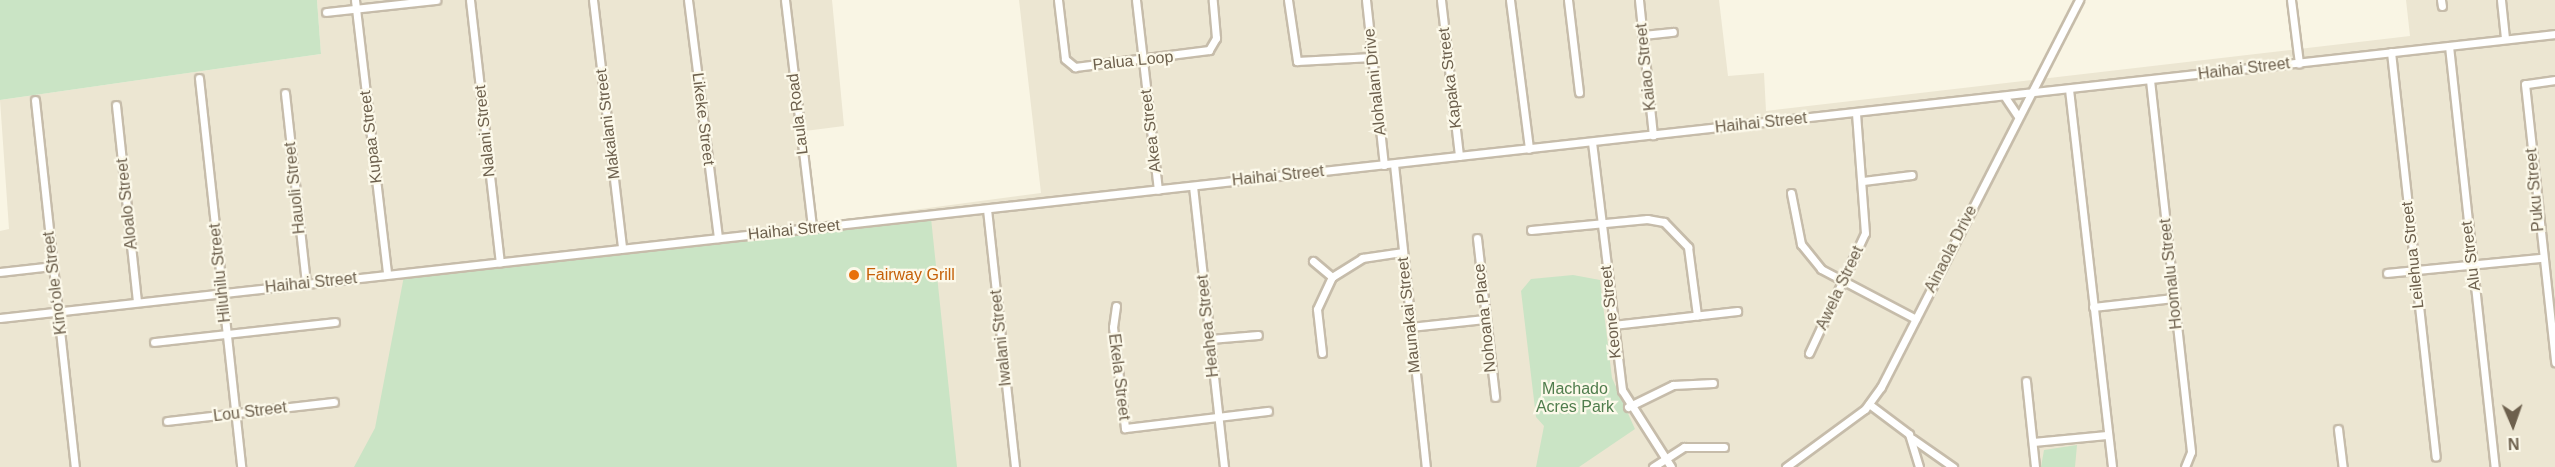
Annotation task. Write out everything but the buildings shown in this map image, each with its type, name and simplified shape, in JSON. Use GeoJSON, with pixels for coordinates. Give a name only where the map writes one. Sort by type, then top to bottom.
{"type":"FeatureCollection","features":[{"type":"Feature","properties":{"kind":"street","name":"Kupaa Street"},"geometry":{"type":"LineString","coordinates":[[355,0],[387,274]]}},
{"type":"Feature","properties":{"kind":"street"},"geometry":{"type":"LineString","coordinates":[[326,12],[436,0]]}},
{"type":"Feature","properties":{"kind":"street","name":"Nalani Street"},"geometry":{"type":"LineString","coordinates":[[470,0],[500,262]]}},
{"type":"Feature","properties":{"kind":"street","name":"Makalani Street"},"geometry":{"type":"LineString","coordinates":[[593,0],[622,248]]}},
{"type":"Feature","properties":{"kind":"street","name":"Likeke Street"},"geometry":{"type":"LineString","coordinates":[[688,0],[718,238]]}},
{"type":"Feature","properties":{"kind":"street","name":"Laula Road"},"geometry":{"type":"LineString","coordinates":[[785,0],[812,228]]}},
{"type":"Feature","properties":{"kind":"street","name":"Palua Loop"},"geometry":{"type":"LineString","coordinates":[[1058,0],[1070,65],[1143,60],[1209,50],[1216,38],[1213,0]]}},
{"type":"Feature","properties":{"kind":"street","name":"Akea Street"},"geometry":{"type":"LineString","coordinates":[[1136,0],[1158,190]]}},
{"type":"Feature","properties":{"kind":"street"},"geometry":{"type":"LineString","coordinates":[[1288,0],[1297,61],[1372,57]]}},
{"type":"Feature","properties":{"kind":"street","name":"Alohalani Drive"},"geometry":{"type":"LineString","coordinates":[[1366,0],[1384,165]]}},
{"type":"Feature","properties":{"kind":"street","name":"Kapaka Street"},"geometry":{"type":"LineString","coordinates":[[1441,0],[1459,156]]}},
{"type":"Feature","properties":{"kind":"street"},"geometry":{"type":"LineString","coordinates":[[1510,0],[1529,149]]}},
{"type":"Feature","properties":{"kind":"street"},"geometry":{"type":"LineString","coordinates":[[1568,0],[1579,92]]}},
{"type":"Feature","properties":{"kind":"street","name":"Kaiao Street"},"geometry":{"type":"LineString","coordinates":[[1639,0],[1653,135]]}},
{"type":"Feature","properties":{"kind":"street","name":"Ainaola Drive"},"geometry":{"type":"LineString","coordinates":[[1786,467],[1869,404],[1916,319],[2079,0]]}},
{"type":"Feature","properties":{"kind":"street"},"geometry":{"type":"LineString","coordinates":[[2291,0],[2299,63]]}},
{"type":"Feature","properties":{"kind":"street"},"geometry":{"type":"LineString","coordinates":[[2501,0],[2505,39]]}},
{"type":"Feature","properties":{"kind":"street"},"geometry":{"type":"LineString","coordinates":[[1643,35],[1673,32]]}},
{"type":"Feature","properties":{"kind":"street","name":"Haihai Street"},"geometry":{"type":"LineString","coordinates":[[0,318],[2005,97],[2555,34]]}},
{"type":"Feature","properties":{"kind":"street","name":"Alu Street"},"geometry":{"type":"LineString","coordinates":[[2449,46],[2471,264],[2495,467]]}},
{"type":"Feature","properties":{"kind":"street","name":"Leilehua Street"},"geometry":{"type":"LineString","coordinates":[[2391,52],[2436,457]]}},
{"type":"Feature","properties":{"kind":"street","name":"Hiluhilu Street"},"geometry":{"type":"LineString","coordinates":[[198,78],[242,467]]}},
{"type":"Feature","properties":{"kind":"street","name":"Hoomalu Street"},"geometry":{"type":"LineString","coordinates":[[2150,80],[2191,452],[2185,467]]}},
{"type":"Feature","properties":{"kind":"street","name":"Puku Street"},"geometry":{"type":"LineString","coordinates":[[2555,80],[2525,84],[2541,258],[2553,332],[2555,362]]}},
{"type":"Feature","properties":{"kind":"street"},"geometry":{"type":"LineString","coordinates":[[2069,89],[2106,435],[2112,467]]}},
{"type":"Feature","properties":{"kind":"street","name":"Hauoli Street"},"geometry":{"type":"LineString","coordinates":[[285,93],[306,284]]}},
{"type":"Feature","properties":{"kind":"street"},"geometry":{"type":"LineString","coordinates":[[2005,97],[2018,116]]}},
{"type":"Feature","properties":{"kind":"street","name":"Kinoʻole Street"},"geometry":{"type":"LineString","coordinates":[[35,100],[75,467]]}},
{"type":"Feature","properties":{"kind":"street","name":"Aloalo Street"},"geometry":{"type":"LineString","coordinates":[[116,105],[137,302]]}},
{"type":"Feature","properties":{"kind":"street","name":"Awela Street"},"geometry":{"type":"LineString","coordinates":[[1809,353],[1865,233],[1863,181],[1856,113]]}},
{"type":"Feature","properties":{"kind":"street","name":"Keone Street"},"geometry":{"type":"LineString","coordinates":[[1592,142],[1613,325],[1628,407],[1671,467]]}},
{"type":"Feature","properties":{"kind":"street","name":"Maunakai Street"},"geometry":{"type":"LineString","coordinates":[[1394,164],[1426,467]]}},
{"type":"Feature","properties":{"kind":"street"},"geometry":{"type":"LineString","coordinates":[[1863,181],[1912,175]]}},
{"type":"Feature","properties":{"kind":"street","name":"Heahea Street"},"geometry":{"type":"LineString","coordinates":[[1193,186],[1224,467]]}},
{"type":"Feature","properties":{"kind":"street"},"geometry":{"type":"LineString","coordinates":[[1791,193],[1801,244],[1821,269],[1916,319]]}},
{"type":"Feature","properties":{"kind":"street","name":"Iwalani Street"},"geometry":{"type":"LineString","coordinates":[[987,209],[1015,467]]}},
{"type":"Feature","properties":{"kind":"street"},"geometry":{"type":"LineString","coordinates":[[1531,230],[1602,222],[1656,220],[1678,232],[1691,255],[1697,315]]}},
{"type":"Feature","properties":{"kind":"street","name":"Nohoana Place"},"geometry":{"type":"LineString","coordinates":[[1477,238],[1495,397]]}},
{"type":"Feature","properties":{"kind":"street"},"geometry":{"type":"LineString","coordinates":[[1322,353],[1317,309],[1332,278],[1362,258],[1402,252]]}},
{"type":"Feature","properties":{"kind":"street"},"geometry":{"type":"LineString","coordinates":[[2387,273],[2541,258]]}},
{"type":"Feature","properties":{"kind":"street"},"geometry":{"type":"LineString","coordinates":[[1313,261],[1332,278]]}},
{"type":"Feature","properties":{"kind":"street"},"geometry":{"type":"LineString","coordinates":[[0,272],[53,266]]}},
{"type":"Feature","properties":{"kind":"street"},"geometry":{"type":"LineString","coordinates":[[2093,307],[2174,298]]}},
{"type":"Feature","properties":{"kind":"street","name":"Ekela Street"},"geometry":{"type":"LineString","coordinates":[[1116,306],[1113,327],[1125,428],[1218,417]]}},
{"type":"Feature","properties":{"kind":"street"},"geometry":{"type":"LineString","coordinates":[[1613,325],[1737,311]]}},
{"type":"Feature","properties":{"kind":"street"},"geometry":{"type":"LineString","coordinates":[[1410,327],[1485,319]]}},
{"type":"Feature","properties":{"kind":"street"},"geometry":{"type":"LineString","coordinates":[[154,342],[335,322]]}},
{"type":"Feature","properties":{"kind":"street"},"geometry":{"type":"LineString","coordinates":[[1210,339],[1258,335]]}},
{"type":"Feature","properties":{"kind":"street"},"geometry":{"type":"LineString","coordinates":[[2025,381],[2035,467]]}},
{"type":"Feature","properties":{"kind":"street"},"geometry":{"type":"LineString","coordinates":[[1628,407],[1674,385],[1713,383]]}},
{"type":"Feature","properties":{"kind":"street","name":"Lou Street"},"geometry":{"type":"LineString","coordinates":[[167,421],[334,402]]}},
{"type":"Feature","properties":{"kind":"street"},"geometry":{"type":"LineString","coordinates":[[1869,404],[1953,467]]}},
{"type":"Feature","properties":{"kind":"street"},"geometry":{"type":"LineString","coordinates":[[1218,417],[1268,411]]}},
{"type":"Feature","properties":{"kind":"street"},"geometry":{"type":"LineString","coordinates":[[2338,429],[2343,467]]}},
{"type":"Feature","properties":{"kind":"street"},"geometry":{"type":"LineString","coordinates":[[2032,442],[2106,435]]}},
{"type":"Feature","properties":{"kind":"street"},"geometry":{"type":"LineString","coordinates":[[1912,438],[1918,467]]}},
{"type":"Feature","properties":{"kind":"street"},"geometry":{"type":"LineString","coordinates":[[1653,467],[1665,458],[1694,445],[1724,447]]}},
{"type":"Feature","properties":{"kind":"shaded area"},"geometry":{"type":"Polygon","coordinates":[[[317,0],[832,0],[844,126],[805,131],[816,223],[1041,193],[1019,0],[1719,0],[1728,76],[1764,73],[1766,111],[2410,36],[2406,0],[2555,0],[2555,467],[0,467],[0,231],[9,229],[0,100],[321,54],[317,0]]]}},
{"type":"Feature","properties":{"kind":"green space"},"geometry":{"type":"Polygon","coordinates":[[[0,0],[317,0],[321,54],[0,100],[0,0]]]}},
{"type":"Feature","properties":{"kind":"green space"},"geometry":{"type":"Polygon","coordinates":[[[931,218],[957,467],[354,467],[375,428],[404,276],[931,218]]]}},
{"type":"Feature","properties":{"kind":"green space","name":"Machado Acres Park"},"geometry":{"type":"Polygon","coordinates":[[[1573,275],[1600,280],[1612,378],[1635,429],[1579,467],[1536,467],[1544,426],[1536,417],[1521,291],[1531,279],[1573,275]]]}},
{"type":"Feature","properties":{"kind":"green space"},"geometry":{"type":"Polygon","coordinates":[[[2077,445],[2075,467],[2041,467],[2044,450],[2077,445]]]}},
{"type":"Feature","properties":{"kind":"place","name":"Fairway Grill"},"geometry":{"type":"Point","coordinates":[854,275]}}]}
